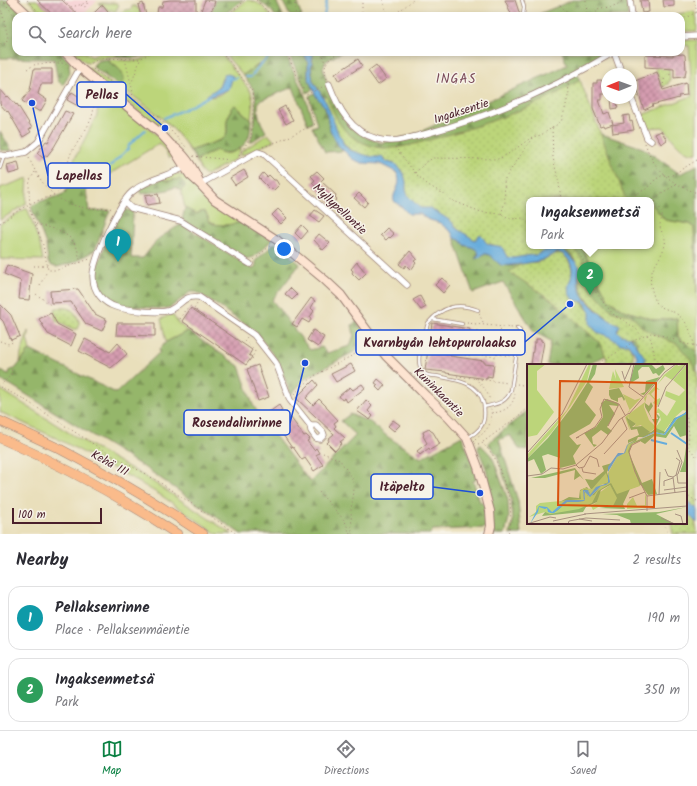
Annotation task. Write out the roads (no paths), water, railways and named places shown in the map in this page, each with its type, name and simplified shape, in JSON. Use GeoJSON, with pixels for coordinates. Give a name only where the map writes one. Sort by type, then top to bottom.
{"type":"FeatureCollection","features":[{"type":"Feature","properties":{"kind":"highway","name":"Kehä III"},"geometry":{"type":"LineString","coordinates":[[0,421],[58,448],[105,473],[154,502],[203,534]]}},
{"type":"Feature","properties":{"kind":"highway","name":"Kehä III"},"geometry":{"type":"LineString","coordinates":[[0,438],[28,450],[102,488],[177,534]]}},
{"type":"Feature","properties":{"kind":"main road"},"geometry":{"type":"LineString","coordinates":[[11,1],[24,12]]}},
{"type":"Feature","properties":{"kind":"main road","name":"Kuninkaantie"},"geometry":{"type":"LineString","coordinates":[[69,56],[160,133],[171,145],[183,153],[200,184],[215,200],[276,240],[341,295],[386,356],[449,418],[467,438],[478,467],[490,511],[491,526],[489,534]]}},
{"type":"Feature","properties":{"kind":"street"},"geometry":{"type":"LineString","coordinates":[[630,0],[632,12]]}},
{"type":"Feature","properties":{"kind":"street"},"geometry":{"type":"LineString","coordinates":[[685,37],[697,36]]}},
{"type":"Feature","properties":{"kind":"street","name":"Ingaksentie"},"geometry":{"type":"LineString","coordinates":[[329,84],[345,116],[354,126],[363,133],[377,139],[390,141],[473,120],[503,109],[567,79],[607,56]]}},
{"type":"Feature","properties":{"kind":"street"},"geometry":{"type":"LineString","coordinates":[[615,56],[620,68]]}},
{"type":"Feature","properties":{"kind":"street"},"geometry":{"type":"LineString","coordinates":[[2,155],[8,156],[26,152],[38,142],[74,78],[78,65]]}},
{"type":"Feature","properties":{"kind":"street"},"geometry":{"type":"LineString","coordinates":[[634,104],[646,138],[651,141]]}},
{"type":"Feature","properties":{"kind":"street","name":"Myllypellontie"},"geometry":{"type":"LineString","coordinates":[[200,184],[258,152],[264,154],[407,285]]}},
{"type":"Feature","properties":{"kind":"street"},"geometry":{"type":"LineString","coordinates":[[189,162],[138,187],[130,193],[118,209],[93,271],[95,289],[100,297],[116,307],[163,312],[175,308],[191,296],[199,297],[254,335],[276,362],[290,400],[310,425]]}},
{"type":"Feature","properties":{"kind":"street"},"geometry":{"type":"LineString","coordinates":[[124,201],[131,208],[181,221],[250,264]]}},
{"type":"Feature","properties":{"kind":"lane"},"geometry":{"type":"LineString","coordinates":[[522,0],[523,12]]}},
{"type":"Feature","properties":{"kind":"lane"},"geometry":{"type":"LineString","coordinates":[[0,168],[2,155]]}},
{"type":"Feature","properties":{"kind":"lane"},"geometry":{"type":"LineString","coordinates":[[467,438],[478,430],[484,422],[484,407],[478,392],[469,384],[460,380],[427,375],[422,372],[419,362],[420,352],[428,323],[431,319],[456,305],[467,306],[478,310]]}},
{"type":"Feature","properties":{"kind":"lane"},"geometry":{"type":"LineString","coordinates":[[431,319],[462,324]]}},
{"type":"Feature","properties":{"kind":"lane"},"geometry":{"type":"LineString","coordinates":[[484,407],[504,401],[509,396],[520,331],[517,328]]}},
{"type":"Feature","properties":{"kind":"water"},"geometry":{"type":"Polygon","coordinates":[[[305,56],[313,56],[311,68],[313,81],[327,104],[343,143],[349,150],[375,157],[382,156],[385,161],[397,165],[404,174],[408,196],[419,207],[430,208],[451,221],[457,229],[475,240],[480,234],[487,243],[502,247],[507,257],[513,258],[536,255],[551,249],[561,249],[564,251],[580,267],[578,283],[582,296],[596,310],[611,321],[620,325],[617,331],[621,335],[630,337],[645,358],[644,364],[613,364],[619,361],[634,361],[637,356],[628,344],[620,344],[610,337],[597,332],[590,324],[590,312],[585,303],[574,300],[569,293],[568,287],[572,275],[572,269],[568,259],[562,254],[556,253],[539,261],[508,265],[501,265],[491,256],[486,254],[483,254],[481,257],[475,259],[479,254],[476,250],[464,245],[460,240],[454,238],[452,233],[440,223],[427,219],[420,214],[409,214],[395,202],[394,196],[399,181],[396,172],[380,164],[362,163],[352,159],[338,145],[330,130],[325,107],[317,98],[308,78],[308,63],[305,56]]]}},
{"type":"Feature","properties":{"kind":"water"},"geometry":{"type":"Polygon","coordinates":[[[228,74],[233,76],[229,89],[207,98],[207,95],[219,87],[224,75],[228,74]]]}},
{"type":"Feature","properties":{"kind":"water"},"geometry":{"type":"Polygon","coordinates":[[[687,501],[697,509],[697,523],[687,513],[687,501]]]}},
{"type":"Feature","properties":{"kind":"waterway"},"geometry":{"type":"LineString","coordinates":[[325,12],[327,0]]}},
{"type":"Feature","properties":{"kind":"waterway"},"geometry":{"type":"LineString","coordinates":[[246,77],[251,77],[258,67],[270,56]]}},
{"type":"Feature","properties":{"kind":"waterway"},"geometry":{"type":"LineString","coordinates":[[231,79],[237,78]]}},
{"type":"Feature","properties":{"kind":"waterway"},"geometry":{"type":"LineString","coordinates":[[164,118],[209,96]]}},
{"type":"Feature","properties":{"kind":"waterway"},"geometry":{"type":"LineString","coordinates":[[102,174],[145,130]]}},
{"type":"Feature","properties":{"kind":"place","name":"Lapellas"},"geometry":{"type":"Point","coordinates":[32,103]}},
{"type":"Feature","properties":{"kind":"place","name":"Pellas"},"geometry":{"type":"Point","coordinates":[165,128]}},
{"type":"Feature","properties":{"kind":"place","name":"Pellaksenrinne"},"geometry":{"type":"Point","coordinates":[118,262]}},
{"type":"Feature","properties":{"kind":"place","name":"Ingaksenmetsä"},"geometry":{"type":"Point","coordinates":[590,295]}},
{"type":"Feature","properties":{"kind":"place","name":"Kvarnbyån lehtopurolaakso"},"geometry":{"type":"Point","coordinates":[570,304]}},
{"type":"Feature","properties":{"kind":"place","name":"Rosendalinrinne"},"geometry":{"type":"Point","coordinates":[305,363]}},
{"type":"Feature","properties":{"kind":"place","name":"Itäpelto"},"geometry":{"type":"Point","coordinates":[480,493]}},
{"type":"Feature","properties":{"kind":"district","name":"INGAS"},"geometry":{"type":"Point","coordinates":[456,78]}}]}
